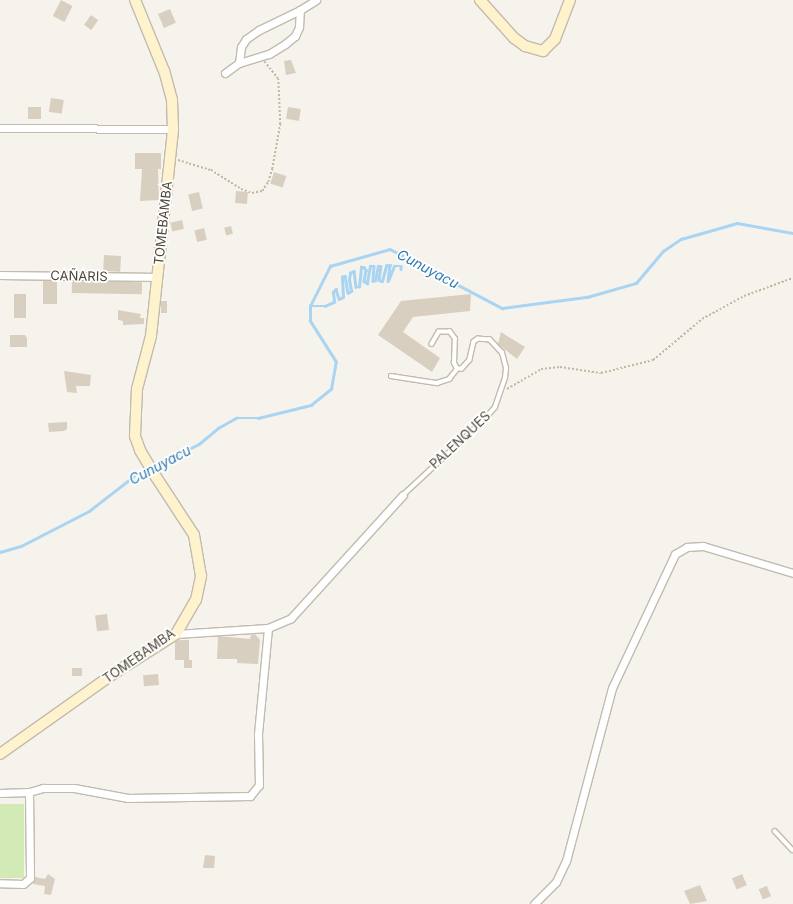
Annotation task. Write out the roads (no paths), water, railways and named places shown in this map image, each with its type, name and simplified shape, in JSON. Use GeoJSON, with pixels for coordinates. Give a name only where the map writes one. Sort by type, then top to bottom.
{"type":"FeatureCollection","features":[{"type":"Feature","properties":{"kind":"street","name":"TOMEBAMBA"},"geometry":{"type":"LineString","coordinates":[[0,754],[113,674],[176,634],[196,600],[201,576],[199,552],[194,535],[140,450],[134,420],[137,389],[151,336],[168,160],[173,129],[172,100],[164,71],[135,0]]}},
{"type":"Feature","properties":{"kind":"street"},"geometry":{"type":"LineString","coordinates":[[239,63],[242,47],[246,38],[316,0]]}},
{"type":"Feature","properties":{"kind":"street"},"geometry":{"type":"LineString","coordinates":[[480,0],[514,38],[530,48],[543,51],[555,39],[570,0]]}},
{"type":"Feature","properties":{"kind":"street"},"geometry":{"type":"LineString","coordinates":[[226,73],[239,63],[260,57],[285,44],[295,36],[299,27],[300,10]]}},
{"type":"Feature","properties":{"kind":"street"},"geometry":{"type":"LineString","coordinates":[[0,128],[173,129]]}},
{"type":"Feature","properties":{"kind":"street","name":"CAÑARIS"},"geometry":{"type":"LineString","coordinates":[[0,275],[157,277]]}},
{"type":"Feature","properties":{"kind":"street","name":"PALENQUES"},"geometry":{"type":"LineString","coordinates":[[176,634],[268,628],[291,618],[302,608],[403,495]]}},
{"type":"Feature","properties":{"kind":"street"},"geometry":{"type":"LineString","coordinates":[[534,904],[556,882],[566,861],[612,688],[675,554],[687,546],[703,546],[793,573]]}},
{"type":"Feature","properties":{"kind":"street"},"geometry":{"type":"LineString","coordinates":[[0,793],[29,792],[44,788],[74,788],[128,798],[250,796],[259,785],[258,734],[268,628]]}},
{"type":"Feature","properties":{"kind":"street"},"geometry":{"type":"LineString","coordinates":[[0,883],[23,884],[30,878],[29,792]]}},
{"type":"Feature","properties":{"kind":"lane"},"geometry":{"type":"LineString","coordinates":[[391,376],[437,383],[449,379],[458,368],[453,359],[453,335],[444,330],[439,332],[432,344]]}},
{"type":"Feature","properties":{"kind":"lane","name":"PALENQUES"},"geometry":{"type":"LineString","coordinates":[[403,495],[483,421],[495,407],[501,393],[506,368],[502,353],[490,340],[478,339],[474,342],[466,366],[458,368]]}},
{"type":"Feature","properties":{"kind":"lane"},"geometry":{"type":"LineString","coordinates":[[775,831],[793,850]]}},
{"type":"Feature","properties":{"kind":"waterway","name":"Cunuyacu"},"geometry":{"type":"LineString","coordinates":[[153,467],[199,444],[218,428],[236,418],[258,418],[311,405],[331,389],[336,362],[310,321],[310,306],[330,266],[390,249],[502,308],[587,297],[636,283],[663,251],[681,239],[737,223],[793,233]]}},
{"type":"Feature","properties":{"kind":"waterway"},"geometry":{"type":"LineString","coordinates":[[310,306],[325,306],[334,302],[333,292],[336,289],[339,299],[343,297],[342,277],[345,276],[348,293],[351,291],[349,280],[350,273],[354,271],[356,287],[359,287],[361,267],[364,267],[366,270],[364,281],[367,283],[370,266],[374,266],[373,281],[375,281],[378,266],[381,266],[379,280],[382,281],[386,266],[390,265],[388,281],[394,266],[401,266],[401,269]]}},
{"type":"Feature","properties":{"kind":"waterway","name":"Cunuyacu"},"geometry":{"type":"LineString","coordinates":[[0,552],[21,546],[89,511],[138,473],[148,469]]}}]}
